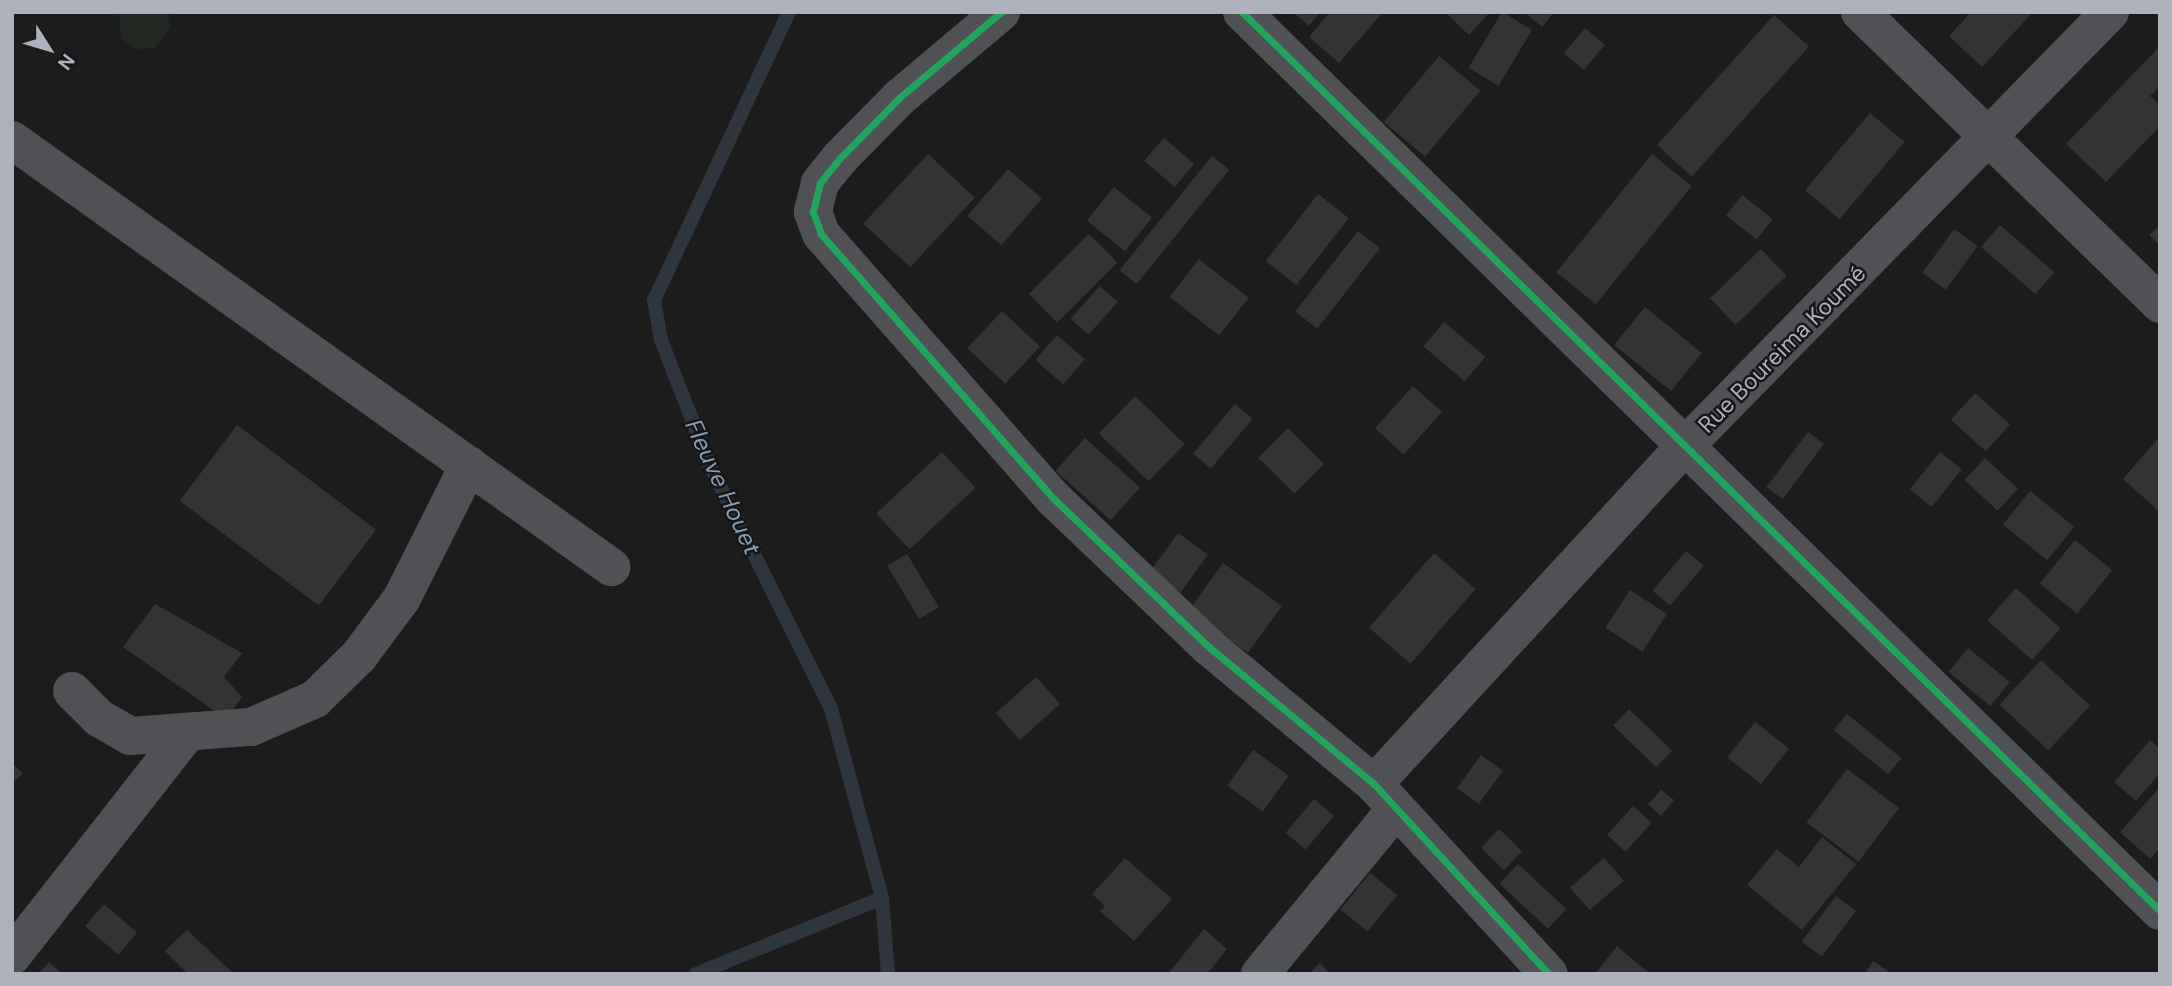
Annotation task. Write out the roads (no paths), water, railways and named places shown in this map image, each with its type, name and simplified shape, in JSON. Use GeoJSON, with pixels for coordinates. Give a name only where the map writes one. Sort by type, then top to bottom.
{"type":"FeatureCollection","features":[{"type":"Feature","properties":{"kind":"street"},"geometry":{"type":"LineString","coordinates":[[1001,12],[899,98],[820,183],[813,212],[821,234],[1045,489],[1209,647],[1385,797],[1549,974]]}},
{"type":"Feature","properties":{"kind":"street"},"geometry":{"type":"LineString","coordinates":[[1242,12],[2160,911]]}},
{"type":"Feature","properties":{"kind":"street"},"geometry":{"type":"LineString","coordinates":[[1860,12],[1987,142],[2160,304]]}},
{"type":"Feature","properties":{"kind":"street","name":"Rue Boureima Koumé"},"geometry":{"type":"LineString","coordinates":[[1260,974],[1385,797],[1686,445],[1987,142],[2110,12]]}},
{"type":"Feature","properties":{"kind":"street"},"geometry":{"type":"LineString","coordinates":[[12,140],[611,567]]}},
{"type":"Feature","properties":{"kind":"street"},"geometry":{"type":"LineString","coordinates":[[72,691],[99,718],[130,736],[186,735],[251,727],[316,699],[359,656],[402,598],[469,465]]}},
{"type":"Feature","properties":{"kind":"street"},"geometry":{"type":"LineString","coordinates":[[12,956],[186,735]]}},
{"type":"Feature","properties":{"kind":"waterway","name":"Fleuve Houet"},"geometry":{"type":"LineString","coordinates":[[789,12],[654,300],[661,340],[711,468],[831,709],[882,898],[888,974]]}},
{"type":"Feature","properties":{"kind":"waterway"},"geometry":{"type":"LineString","coordinates":[[696,974],[882,898]]}}]}
